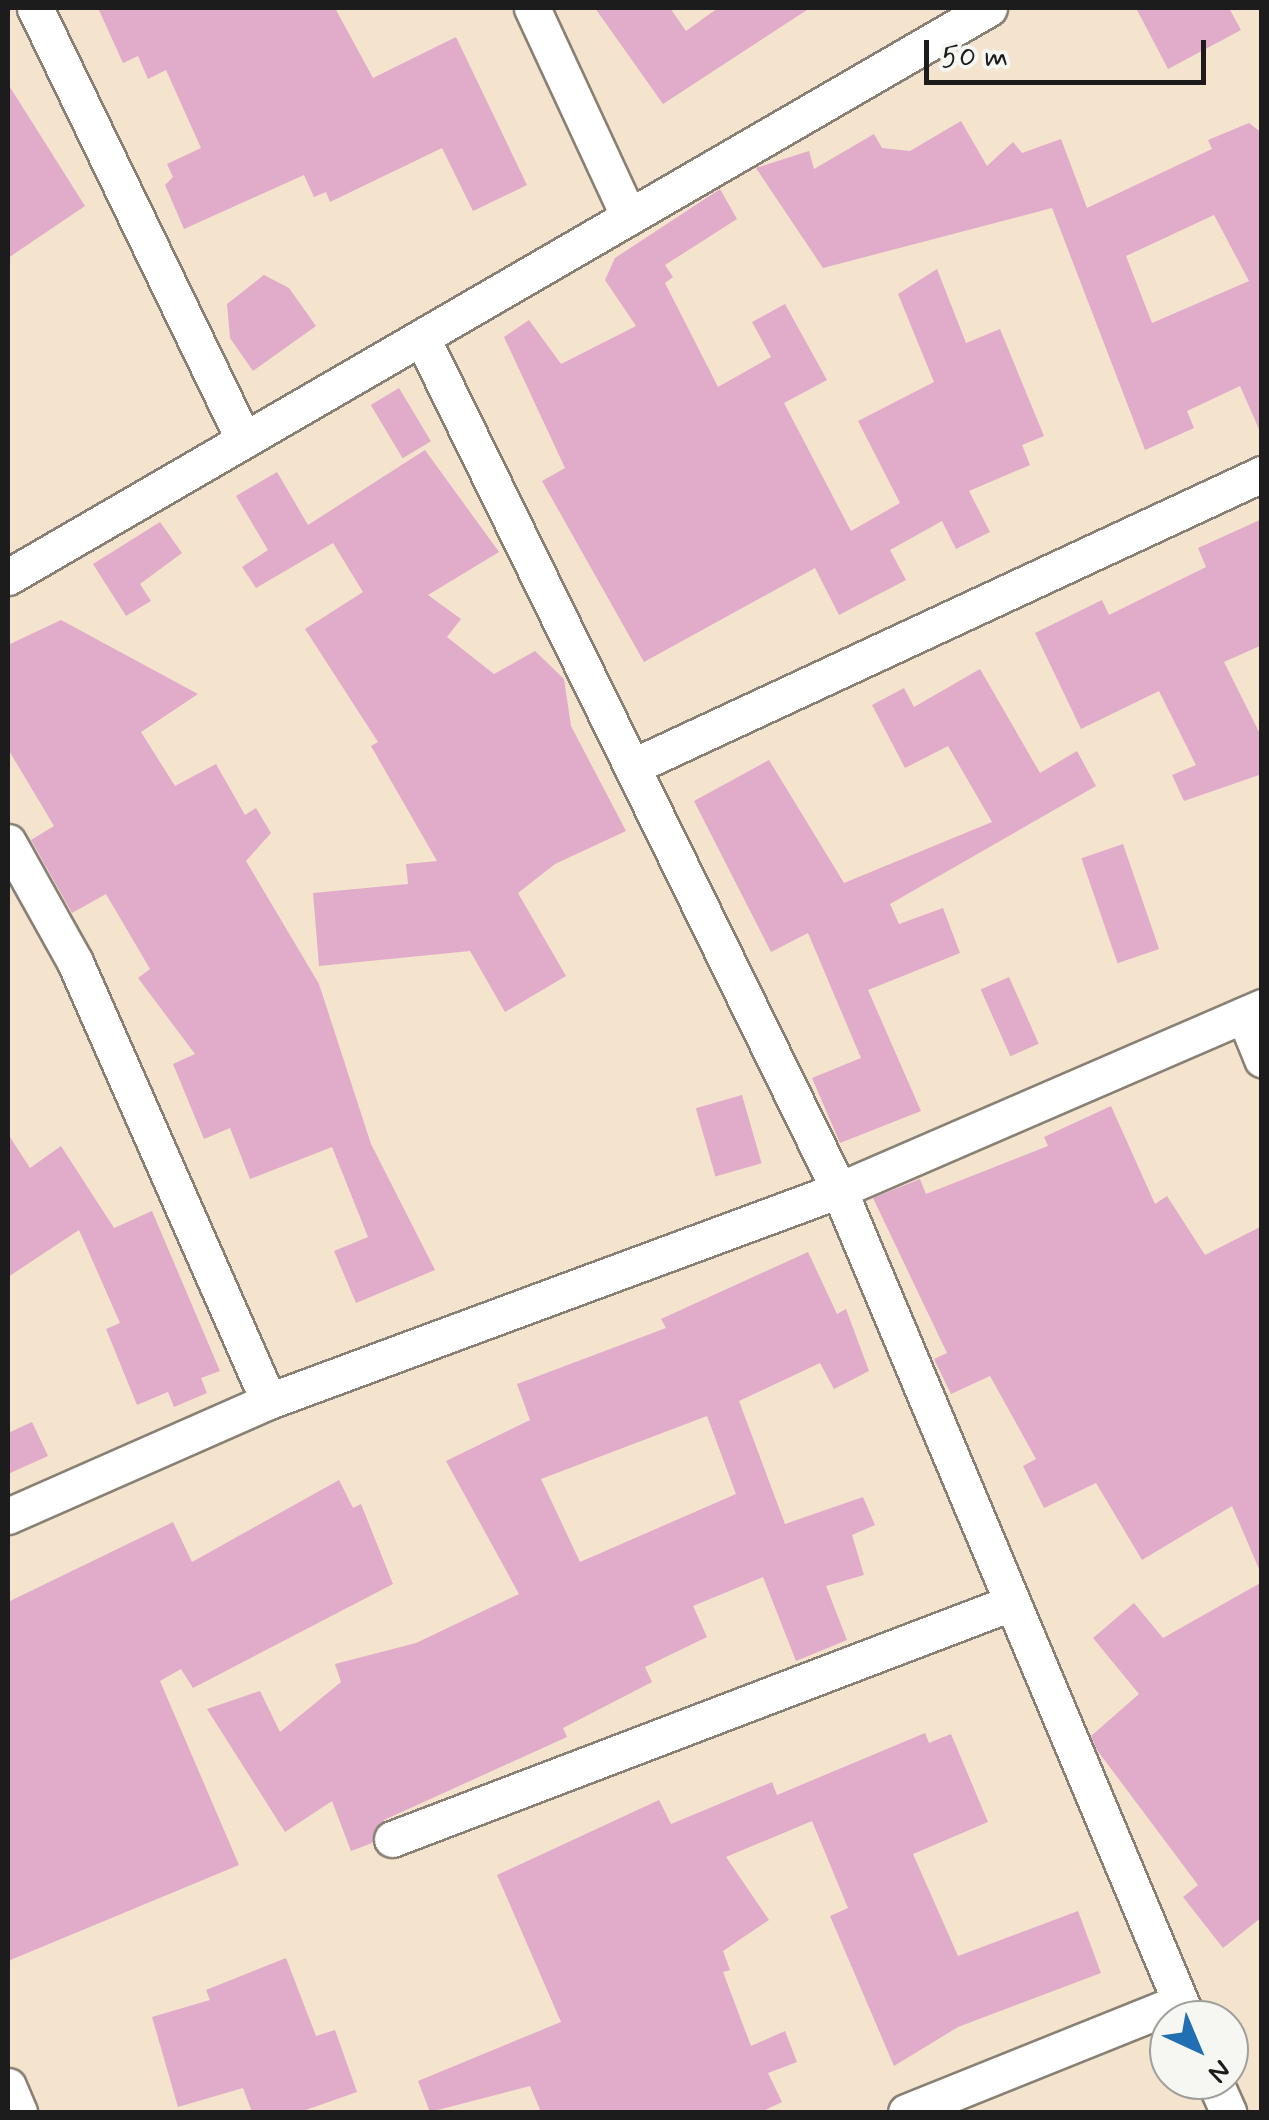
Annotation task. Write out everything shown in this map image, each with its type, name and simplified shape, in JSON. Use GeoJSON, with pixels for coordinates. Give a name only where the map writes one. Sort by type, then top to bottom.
{"type":"FeatureCollection","features":[{"type":"Feature","properties":{"kind":"street"},"geometry":{"type":"LineString","coordinates":[[35,8],[244,440]]}},
{"type":"Feature","properties":{"kind":"street"},"geometry":{"type":"LineString","coordinates":[[532,8],[629,217]]}},
{"type":"Feature","properties":{"kind":"street"},"geometry":{"type":"LineString","coordinates":[[8,577],[989,8]]}},
{"type":"Feature","properties":{"kind":"street"},"geometry":{"type":"LineString","coordinates":[[422,338],[638,764],[839,1190],[1179,2000]]}},
{"type":"Feature","properties":{"kind":"street"},"geometry":{"type":"LineString","coordinates":[[638,764],[1262,474]]}},
{"type":"Feature","properties":{"kind":"street"},"geometry":{"type":"LineString","coordinates":[[8,842],[75,962],[270,1401]]}},
{"type":"Feature","properties":{"kind":"street"},"geometry":{"type":"LineString","coordinates":[[8,1516],[270,1401],[839,1190],[1252,1011],[1262,1059]]}},
{"type":"Feature","properties":{"kind":"street"},"geometry":{"type":"LineString","coordinates":[[392,1840],[1011,1603]]}},
{"type":"Feature","properties":{"kind":"street"},"geometry":{"type":"LineString","coordinates":[[906,2112],[1149,2024]]}},
{"type":"Feature","properties":{"kind":"street"},"geometry":{"type":"LineString","coordinates":[[8,2086],[19,2112]]}},
{"type":"Feature","properties":{"kind":"building"},"geometry":{"type":"Polygon","coordinates":[[[98,8],[335,8],[373,78],[456,37],[527,185],[473,211],[442,148],[330,202],[326,192],[314,197],[304,175],[184,229],[165,185],[173,177],[167,164],[201,148],[166,70],[148,79],[138,56],[123,63],[98,8]]]}},
{"type":"Feature","properties":{"kind":"building"},"geometry":{"type":"Polygon","coordinates":[[[595,8],[670,8],[686,31],[718,8],[810,8],[663,104],[595,8]]]}},
{"type":"Feature","properties":{"kind":"building"},"geometry":{"type":"Polygon","coordinates":[[[1136,8],[1229,8],[1241,30],[1168,69],[1136,8]]]}},
{"type":"Feature","properties":{"kind":"building"},"geometry":{"type":"Polygon","coordinates":[[[8,84],[85,206],[8,258],[8,84]]]}},
{"type":"Feature","properties":{"kind":"building"},"geometry":{"type":"Polygon","coordinates":[[[961,121],[987,166],[1013,142],[1022,153],[1061,139],[1087,208],[1212,149],[1208,140],[1249,123],[1262,133],[1262,436],[1240,386],[1187,411],[1194,428],[1145,450],[1052,208],[823,268],[756,168],[809,151],[814,169],[874,134],[882,148],[910,151],[961,121]],[[1214,215],[1126,256],[1152,323],[1249,281],[1214,215]]]}},
{"type":"Feature","properties":{"kind":"building"},"geometry":{"type":"Polygon","coordinates":[[[720,189],[737,219],[665,265],[673,277],[665,283],[718,387],[771,357],[752,322],[785,304],[827,380],[784,403],[851,531],[900,503],[858,421],[934,382],[898,294],[937,269],[966,343],[1000,329],[1044,436],[1022,445],[1030,465],[969,491],[990,532],[956,549],[942,521],[890,550],[906,580],[839,615],[815,568],[644,662],[542,481],[565,468],[504,337],[529,320],[561,364],[636,326],[605,280],[615,258],[720,189]]]}},
{"type":"Feature","properties":{"kind":"building"},"geometry":{"type":"Polygon","coordinates":[[[264,275],[289,288],[316,326],[253,371],[230,338],[227,304],[264,275]]]}},
{"type":"Feature","properties":{"kind":"building"},"geometry":{"type":"Polygon","coordinates":[[[399,388],[431,441],[403,458],[371,405],[399,388]]]}},
{"type":"Feature","properties":{"kind":"building"},"geometry":{"type":"Polygon","coordinates":[[[425,450],[499,552],[428,595],[461,619],[447,637],[494,674],[535,651],[564,679],[571,726],[626,831],[555,864],[518,893],[566,976],[505,1012],[470,951],[319,966],[313,893],[408,884],[406,864],[437,861],[371,746],[378,742],[305,629],[363,592],[333,543],[256,588],[242,567],[268,550],[236,496],[277,472],[308,525],[425,450]]]}},
{"type":"Feature","properties":{"kind":"building"},"geometry":{"type":"Polygon","coordinates":[[[1262,519],[1262,645],[1224,662],[1262,738],[1262,774],[1184,801],[1172,775],[1196,765],[1159,691],[1081,729],[1035,633],[1102,600],[1109,615],[1206,567],[1198,548],[1262,519]]]}},
{"type":"Feature","properties":{"kind":"building"},"geometry":{"type":"Polygon","coordinates":[[[160,522],[182,553],[140,584],[151,601],[126,616],[93,564],[160,522]]]}},
{"type":"Feature","properties":{"kind":"building"},"geometry":{"type":"Polygon","coordinates":[[[61,620],[198,694],[141,732],[175,786],[216,764],[245,815],[256,808],[271,833],[246,861],[319,984],[371,1144],[435,1270],[356,1303],[334,1251],[368,1237],[332,1147],[250,1179],[230,1128],[204,1139],[173,1064],[195,1054],[138,978],[150,969],[106,894],[72,913],[31,840],[54,826],[8,749],[8,645],[61,620]]]}},
{"type":"Feature","properties":{"kind":"building"},"geometry":{"type":"Polygon","coordinates":[[[980,669],[1040,773],[1077,751],[1096,786],[890,904],[899,924],[943,908],[960,953],[868,990],[921,1111],[840,1143],[812,1078],[861,1058],[808,933],[771,952],[694,801],[769,760],[844,883],[992,822],[948,746],[905,768],[872,705],[904,688],[914,707],[980,669]]]}},
{"type":"Feature","properties":{"kind":"building"},"geometry":{"type":"Polygon","coordinates":[[[1123,844],[1159,949],[1118,963],[1081,858],[1123,844]]]}},
{"type":"Feature","properties":{"kind":"building"},"geometry":{"type":"Polygon","coordinates":[[[1009,977],[1039,1044],[1010,1056],[981,990],[1009,977]]]}},
{"type":"Feature","properties":{"kind":"building"},"geometry":{"type":"Polygon","coordinates":[[[742,1095],[762,1163],[715,1176],[696,1108],[742,1095]]]}},
{"type":"Feature","properties":{"kind":"building"},"geometry":{"type":"Polygon","coordinates":[[[1111,1106],[1155,1204],[1167,1196],[1205,1255],[1262,1226],[1262,1576],[1232,1506],[1142,1560],[1096,1483],[1044,1508],[1023,1466],[1036,1459],[990,1376],[951,1394],[934,1359],[947,1353],[873,1198],[920,1179],[926,1194],[1048,1146],[1044,1137],[1111,1106]]]}},
{"type":"Feature","properties":{"kind":"building"},"geometry":{"type":"Polygon","coordinates":[[[8,1134],[30,1168],[61,1146],[114,1228],[152,1211],[220,1371],[201,1378],[207,1393],[174,1407],[168,1392],[137,1405],[106,1329],[120,1323],[79,1230],[8,1277],[8,1134]]]}},
{"type":"Feature","properties":{"kind":"building"},"geometry":{"type":"Polygon","coordinates":[[[808,1252],[837,1314],[846,1309],[869,1371],[834,1389],[820,1363],[739,1401],[785,1524],[863,1497],[875,1525],[852,1535],[864,1575],[826,1586],[847,1640],[796,1661],[763,1577],[693,1606],[707,1637],[645,1667],[652,1682],[563,1728],[567,1737],[384,1820],[372,1843],[351,1851],[332,1801],[285,1832],[207,1709],[260,1691],[280,1732],[341,1682],[335,1664],[416,1643],[519,1594],[446,1461],[530,1420],[517,1384],[666,1328],[661,1319],[808,1252]],[[707,1416],[541,1479],[580,1562],[736,1494],[707,1416]]]}},
{"type":"Feature","properties":{"kind":"building"},"geometry":{"type":"Polygon","coordinates":[[[32,1422],[48,1456],[8,1474],[8,1433],[32,1422]]]}},
{"type":"Feature","properties":{"kind":"building"},"geometry":{"type":"Polygon","coordinates":[[[339,1480],[353,1508],[361,1504],[393,1584],[193,1688],[181,1669],[160,1681],[239,1865],[8,1961],[8,1602],[173,1522],[192,1562],[339,1480]]]}},
{"type":"Feature","properties":{"kind":"building"},"geometry":{"type":"Polygon","coordinates":[[[1262,1582],[1262,1917],[1223,1948],[1183,1897],[1198,1885],[1097,1750],[1091,1736],[1139,1694],[1093,1638],[1134,1603],[1163,1638],[1262,1582]]]}},
{"type":"Feature","properties":{"kind":"building"},"geometry":{"type":"Polygon","coordinates":[[[925,1733],[929,1743],[951,1734],[988,1822],[913,1854],[958,1956],[1078,1911],[1101,1973],[958,2027],[894,2066],[830,1916],[848,1908],[812,1821],[726,1857],[769,1920],[723,1951],[730,1970],[723,1972],[751,2046],[785,2031],[797,2062],[768,2073],[782,2102],[761,2112],[541,2112],[530,2086],[430,2112],[418,2081],[561,2022],[497,1875],[659,1800],[671,1824],[772,1782],[777,1795],[925,1733]]]}},
{"type":"Feature","properties":{"kind":"building"},"geometry":{"type":"Polygon","coordinates":[[[286,1958],[316,2036],[335,2030],[357,2092],[300,2112],[252,2112],[243,2088],[178,2107],[152,2017],[210,2000],[206,1990],[286,1958]]]}}]}
